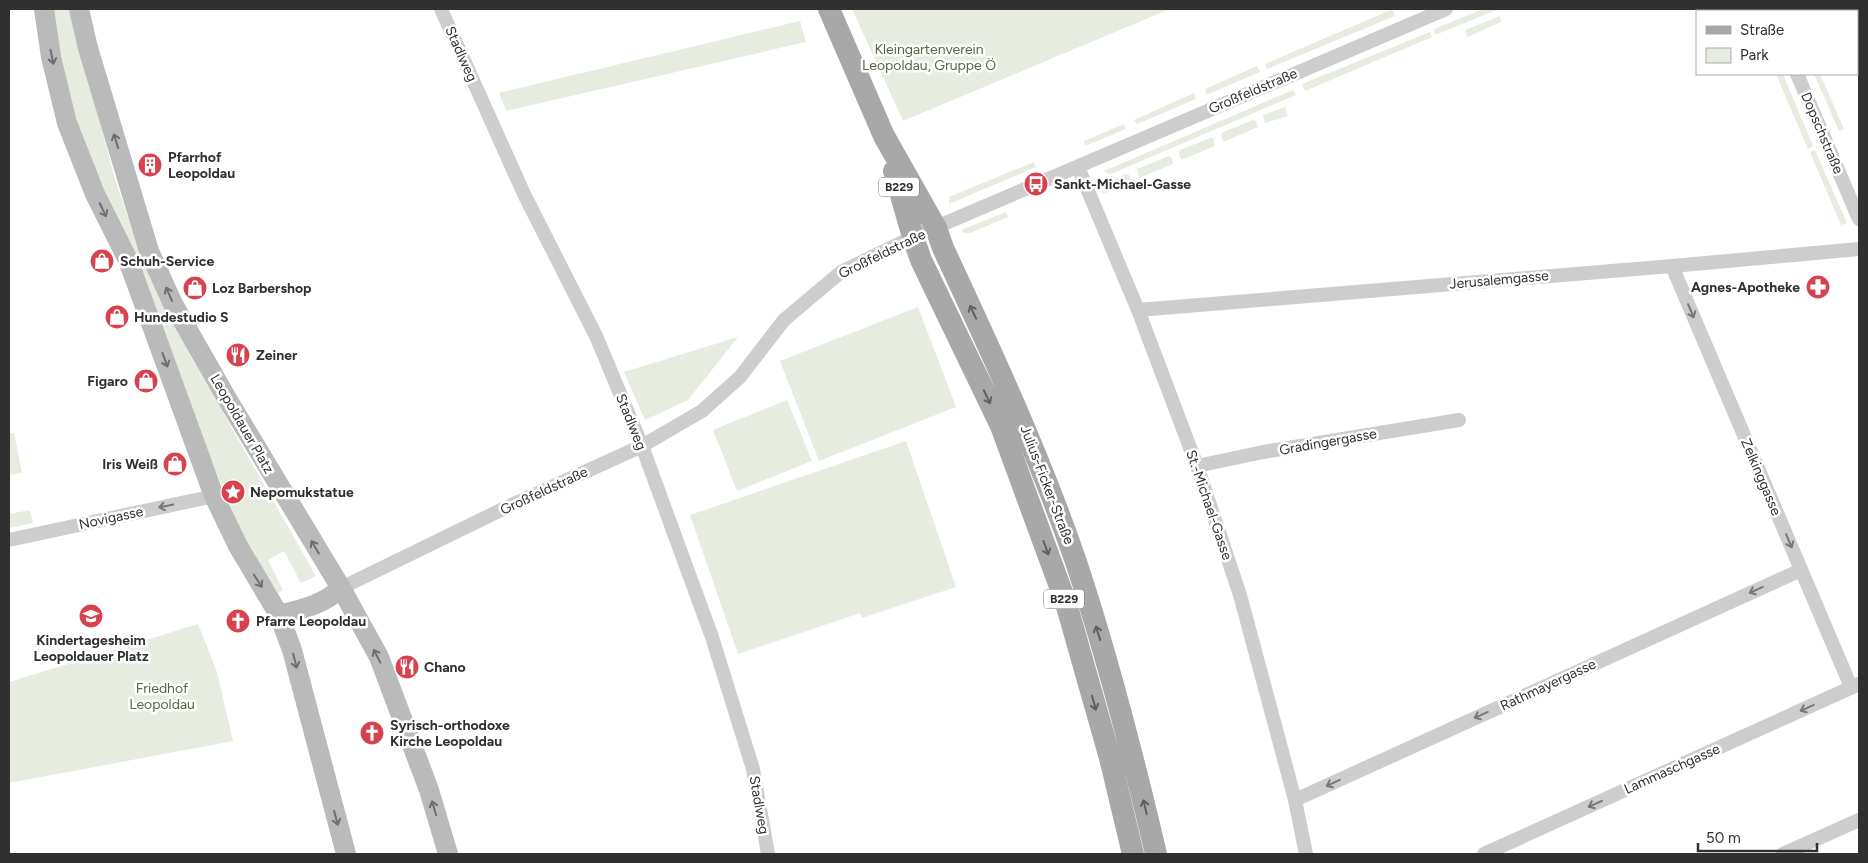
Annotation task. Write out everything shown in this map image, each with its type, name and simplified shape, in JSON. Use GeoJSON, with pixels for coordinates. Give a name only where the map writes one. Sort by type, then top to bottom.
{"type":"FeatureCollection","features":[{"type":"Feature","properties":{"kind":"main road","name":"Julius-Ficker-Straße"},"geometry":{"type":"LineString","coordinates":[[829,9],[884,136],[936,228],[943,248],[1023,422],[1076,562],[1102,645],[1156,854]]}},
{"type":"Feature","properties":{"kind":"main road","name":"Julius-Ficker-Straße"},"geometry":{"type":"LineString","coordinates":[[884,136],[912,238],[1000,426],[1066,603],[1110,758],[1133,854]]}},
{"type":"Feature","properties":{"kind":"street"},"geometry":{"type":"LineString","coordinates":[[44,9],[51,57],[67,123],[95,194],[128,260],[214,496],[238,546],[279,615],[292,650],[346,854]]}},
{"type":"Feature","properties":{"kind":"street","name":"Leopoldauer Platz"},"geometry":{"type":"LineString","coordinates":[[80,9],[88,48],[149,251],[173,304],[226,397],[341,588],[378,657],[429,790],[448,854]]}},
{"type":"Feature","properties":{"kind":"street","name":"Stadlweg"},"geometry":{"type":"LineString","coordinates":[[441,9],[524,194],[596,336],[642,446],[712,637],[753,769],[768,854]]}},
{"type":"Feature","properties":{"kind":"street","name":"Großfeldstraße"},"geometry":{"type":"LineString","coordinates":[[341,588],[504,509],[642,446],[702,411],[740,377],[784,320],[841,272],[912,238],[1446,9]]}},
{"type":"Feature","properties":{"kind":"street","name":"Dopschstraße"},"geometry":{"type":"LineString","coordinates":[[1797,75],[1859,219]]}},
{"type":"Feature","properties":{"kind":"street","name":"St.-Michael-Gasse"},"geometry":{"type":"LineString","coordinates":[[1078,167],[1138,310],[1197,466],[1240,595],[1295,800],[1306,854]]}},
{"type":"Feature","properties":{"kind":"street","name":"Jerusalemgasse"},"geometry":{"type":"LineString","coordinates":[[1138,310],[1859,249]]}},
{"type":"Feature","properties":{"kind":"street","name":"Zelkinggasse"},"geometry":{"type":"LineString","coordinates":[[1672,266],[1801,570],[1855,686]]}},
{"type":"Feature","properties":{"kind":"street","name":"Gradingergasse"},"geometry":{"type":"LineString","coordinates":[[1197,466],[1263,452],[1459,420]]}},
{"type":"Feature","properties":{"kind":"street","name":"Novigasse"},"geometry":{"type":"LineString","coordinates":[[9,540],[214,496]]}},
{"type":"Feature","properties":{"kind":"street","name":"Rathmayergasse"},"geometry":{"type":"LineString","coordinates":[[1295,800],[1801,570]]}},
{"type":"Feature","properties":{"kind":"street"},"geometry":{"type":"LineString","coordinates":[[279,615],[311,607],[330,598],[341,588]]}},
{"type":"Feature","properties":{"kind":"street","name":"Lammaschgasse"},"geometry":{"type":"LineString","coordinates":[[1484,854],[1855,686]]}},
{"type":"Feature","properties":{"kind":"street"},"geometry":{"type":"LineString","coordinates":[[1783,854],[1859,820]]}},
{"type":"Feature","properties":{"kind":"green space"},"geometry":{"type":"Polygon","coordinates":[[[50,9],[71,9],[114,176],[142,259],[168,316],[316,576],[301,583],[284,551],[268,560],[283,590],[278,593],[254,556],[238,524],[85,158],[67,104],[50,9]]]}},
{"type":"Feature","properties":{"kind":"green space","name":"Kleingartenverein Leopoldau, Gruppe Ö"},"geometry":{"type":"Polygon","coordinates":[[[852,9],[1170,9],[903,121],[852,9]]]}},
{"type":"Feature","properties":{"kind":"green space"},"geometry":{"type":"Polygon","coordinates":[[[1393,9],[1395,16],[1267,69],[1265,64],[1393,9]]]}},
{"type":"Feature","properties":{"kind":"green space"},"geometry":{"type":"Polygon","coordinates":[[[1483,9],[1499,9],[1435,35],[1434,29],[1483,9]]]}},
{"type":"Feature","properties":{"kind":"green space"},"geometry":{"type":"Polygon","coordinates":[[[1500,16],[1501,22],[1467,37],[1465,30],[1500,16]]]}},
{"type":"Feature","properties":{"kind":"green space"},"geometry":{"type":"Polygon","coordinates":[[[800,21],[806,42],[506,111],[499,93],[800,21]]]}},
{"type":"Feature","properties":{"kind":"green space"},"geometry":{"type":"Polygon","coordinates":[[[1430,32],[1432,37],[1305,91],[1302,84],[1430,32]]]}},
{"type":"Feature","properties":{"kind":"green space"},"geometry":{"type":"Polygon","coordinates":[[[1257,66],[1260,72],[1206,95],[1205,89],[1257,66]]]}},
{"type":"Feature","properties":{"kind":"green space"},"geometry":{"type":"Polygon","coordinates":[[[1776,75],[1783,75],[1813,146],[1808,149],[1776,75]]]}},
{"type":"Feature","properties":{"kind":"green space"},"geometry":{"type":"Polygon","coordinates":[[[1814,75],[1820,75],[1844,129],[1839,131],[1814,75]]]}},
{"type":"Feature","properties":{"kind":"green space"},"geometry":{"type":"Polygon","coordinates":[[[1293,90],[1296,95],[1113,173],[1108,174],[1104,171],[1293,90]]]}},
{"type":"Feature","properties":{"kind":"green space"},"geometry":{"type":"Polygon","coordinates":[[[1194,93],[1196,99],[1137,124],[1134,120],[1194,93]]]}},
{"type":"Feature","properties":{"kind":"green space"},"geometry":{"type":"Polygon","coordinates":[[[1285,107],[1288,116],[1265,123],[1263,115],[1285,107]]]}},
{"type":"Feature","properties":{"kind":"green space"},"geometry":{"type":"Polygon","coordinates":[[[1253,120],[1256,121],[1258,127],[1223,142],[1221,135],[1223,132],[1253,120]]]}},
{"type":"Feature","properties":{"kind":"green space"},"geometry":{"type":"Polygon","coordinates":[[[1124,124],[1126,129],[1085,146],[1084,141],[1124,124]]]}},
{"type":"Feature","properties":{"kind":"green space"},"geometry":{"type":"Polygon","coordinates":[[[1213,138],[1215,146],[1181,160],[1180,150],[1213,138]]]}},
{"type":"Feature","properties":{"kind":"green space"},"geometry":{"type":"Polygon","coordinates":[[[1815,150],[1847,223],[1841,225],[1810,152],[1815,150]]]}},
{"type":"Feature","properties":{"kind":"green space"},"geometry":{"type":"Polygon","coordinates":[[[1169,156],[1172,158],[1173,164],[1139,178],[1137,169],[1169,156]]]}},
{"type":"Feature","properties":{"kind":"green space"},"geometry":{"type":"Polygon","coordinates":[[[1034,162],[1036,167],[949,204],[949,197],[1034,162]]]}},
{"type":"Feature","properties":{"kind":"green space"},"geometry":{"type":"Polygon","coordinates":[[[1126,174],[1129,175],[1132,182],[1102,194],[1104,183],[1126,174]]]}},
{"type":"Feature","properties":{"kind":"green space"},"geometry":{"type":"Polygon","coordinates":[[[1006,212],[1008,217],[970,233],[964,233],[961,230],[1006,212]]]}},
{"type":"Feature","properties":{"kind":"green space"},"geometry":{"type":"Polygon","coordinates":[[[918,307],[956,407],[819,461],[780,361],[918,307]]]}},
{"type":"Feature","properties":{"kind":"green space"},"geometry":{"type":"Polygon","coordinates":[[[738,337],[688,400],[645,420],[624,372],[738,337]]]}},
{"type":"Feature","properties":{"kind":"green space"},"geometry":{"type":"Polygon","coordinates":[[[787,400],[812,461],[737,491],[713,430],[787,400]]]}},
{"type":"Feature","properties":{"kind":"green space"},"geometry":{"type":"Polygon","coordinates":[[[9,433],[14,433],[22,473],[9,475],[9,433]]]}},
{"type":"Feature","properties":{"kind":"green space"},"geometry":{"type":"Polygon","coordinates":[[[906,441],[956,587],[862,618],[860,613],[738,654],[690,515],[906,441]]]}},
{"type":"Feature","properties":{"kind":"green space"},"geometry":{"type":"Polygon","coordinates":[[[30,510],[33,523],[9,528],[9,514],[30,510]]]}},
{"type":"Feature","properties":{"kind":"green space","name":"Friedhof Leopoldau"},"geometry":{"type":"Polygon","coordinates":[[[198,624],[217,672],[233,741],[9,783],[9,682],[198,624]]]}},
{"type":"Feature","properties":{"kind":"place","name":"Pfarrhof Leopoldau"},"geometry":{"type":"Point","coordinates":[150,165]}},
{"type":"Feature","properties":{"kind":"place","name":"Sankt-Michael-Gasse"},"geometry":{"type":"Point","coordinates":[1036,184]}},
{"type":"Feature","properties":{"kind":"place","name":"Schuh-Service"},"geometry":{"type":"Point","coordinates":[102,261]}},
{"type":"Feature","properties":{"kind":"place","name":"Agnes-Apotheke"},"geometry":{"type":"Point","coordinates":[1818,287]}},
{"type":"Feature","properties":{"kind":"place","name":"Loz Barbershop"},"geometry":{"type":"Point","coordinates":[195,288]}},
{"type":"Feature","properties":{"kind":"place","name":"Hundestudio S"},"geometry":{"type":"Point","coordinates":[117,317]}},
{"type":"Feature","properties":{"kind":"place","name":"Zeiner"},"geometry":{"type":"Point","coordinates":[238,355]}},
{"type":"Feature","properties":{"kind":"place","name":"Figaro"},"geometry":{"type":"Point","coordinates":[146,381]}},
{"type":"Feature","properties":{"kind":"place","name":"Iris Weiß"},"geometry":{"type":"Point","coordinates":[175,464]}},
{"type":"Feature","properties":{"kind":"place","name":"Nepomukstatue"},"geometry":{"type":"Point","coordinates":[233,492]}},
{"type":"Feature","properties":{"kind":"place","name":"Kindertagesheim Leopoldauer Platz"},"geometry":{"type":"Point","coordinates":[91,616]}},
{"type":"Feature","properties":{"kind":"place","name":"Pfarre Leopoldau"},"geometry":{"type":"Point","coordinates":[238,621]}},
{"type":"Feature","properties":{"kind":"place","name":"Chano"},"geometry":{"type":"Point","coordinates":[407,667]}},
{"type":"Feature","properties":{"kind":"place","name":"Syrisch-orthodoxe Kirche Leopoldau"},"geometry":{"type":"Point","coordinates":[372,733]}}]}
